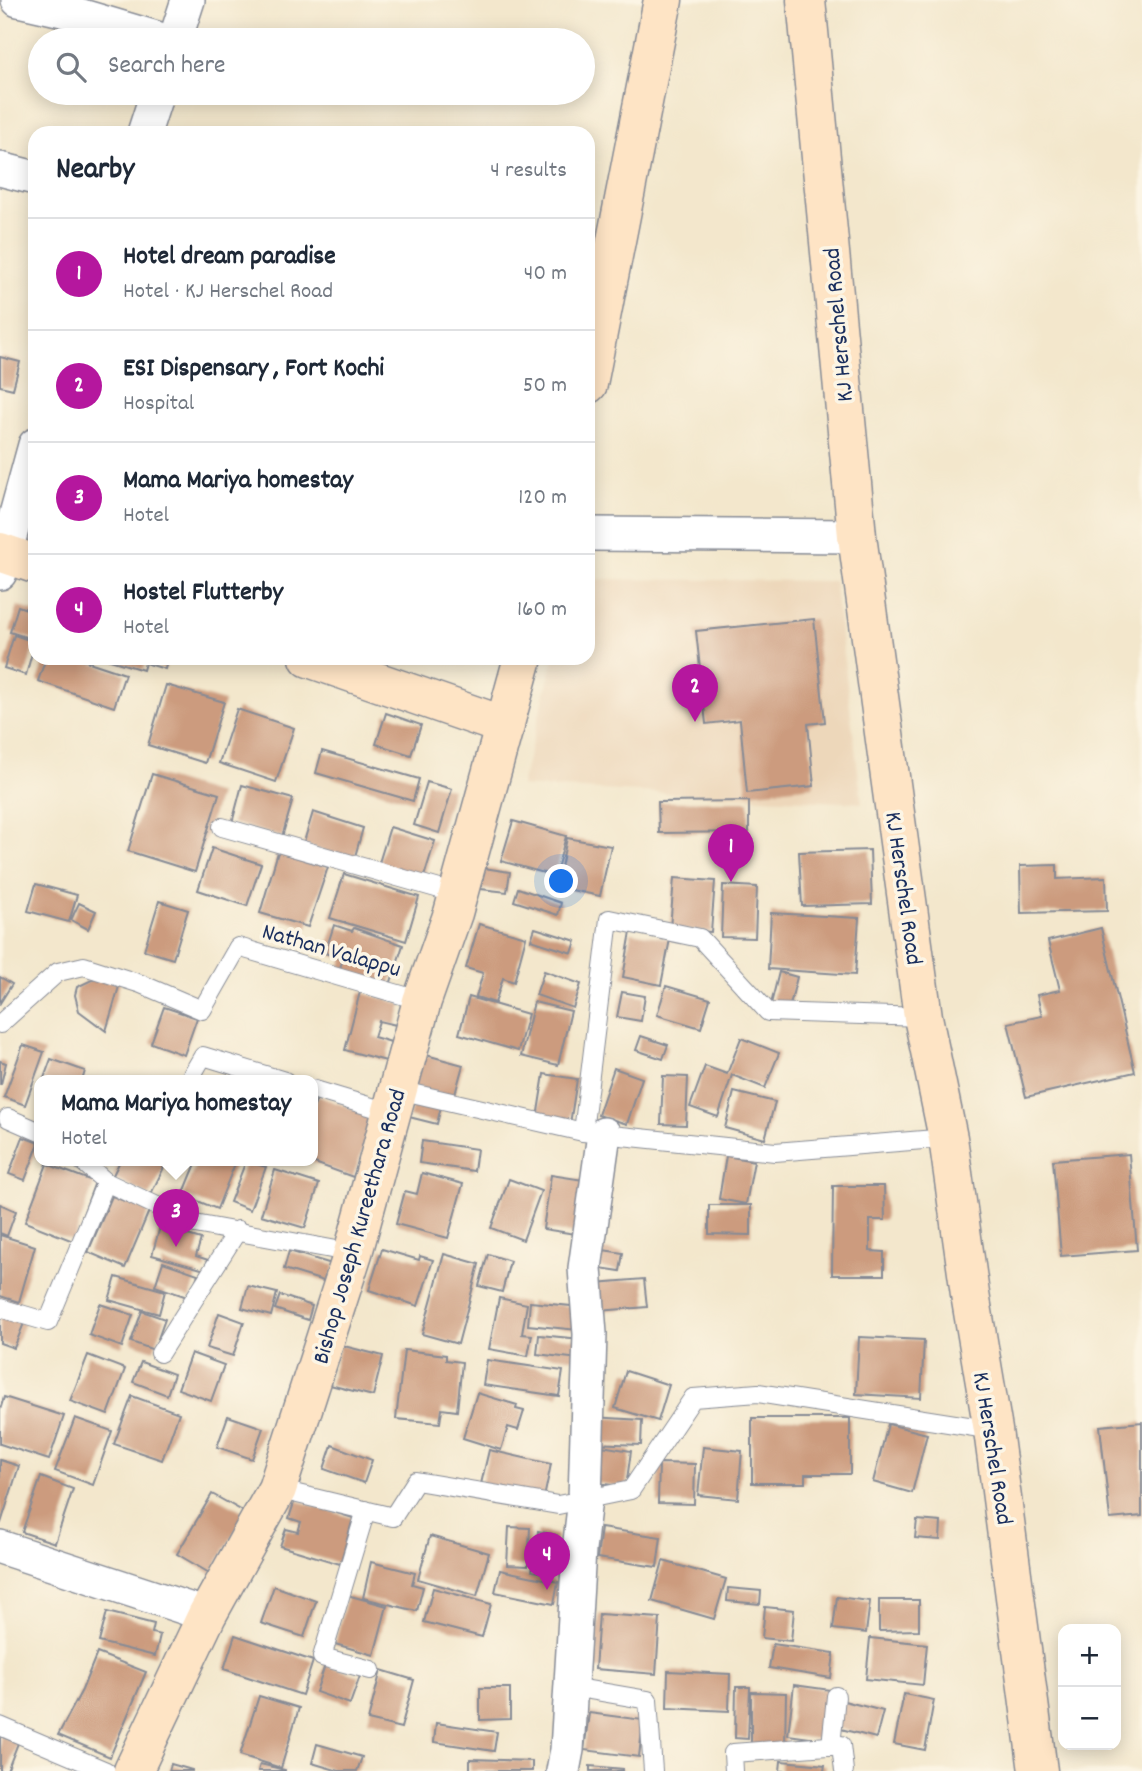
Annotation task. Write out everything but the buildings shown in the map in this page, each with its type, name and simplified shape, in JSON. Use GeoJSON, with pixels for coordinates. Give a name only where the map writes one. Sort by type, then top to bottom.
{"type":"FeatureCollection","features":[{"type":"Feature","properties":{"kind":"main road"},"geometry":{"type":"LineString","coordinates":[[595,319],[663,0]]}},
{"type":"Feature","properties":{"kind":"main road","name":"KJ Herschel Road"},"geometry":{"type":"LineString","coordinates":[[806,0],[857,536],[923,1017],[947,1138],[993,1430],[1038,1771]]}},
{"type":"Feature","properties":{"kind":"main road"},"geometry":{"type":"LineString","coordinates":[[329,665],[505,726]]}},
{"type":"Feature","properties":{"kind":"main road","name":"Bishop Joseph Kureethara Road"},"geometry":{"type":"LineString","coordinates":[[133,1771],[206,1615],[277,1489],[353,1253],[422,1001],[453,913],[521,665]]}},
{"type":"Feature","properties":{"kind":"street"},"geometry":{"type":"LineString","coordinates":[[18,0],[62,9],[124,28]]}},
{"type":"Feature","properties":{"kind":"street"},"geometry":{"type":"LineString","coordinates":[[179,28],[188,0]]}},
{"type":"Feature","properties":{"kind":"street"},"geometry":{"type":"LineString","coordinates":[[146,126],[153,105]]}},
{"type":"Feature","properties":{"kind":"street"},"geometry":{"type":"LineString","coordinates":[[0,169],[28,176]]}},
{"type":"Feature","properties":{"kind":"street"},"geometry":{"type":"LineString","coordinates":[[10,561],[28,477]]}},
{"type":"Feature","properties":{"kind":"street"},"geometry":{"type":"LineString","coordinates":[[595,534],[857,536]]}},
{"type":"Feature","properties":{"kind":"street"},"geometry":{"type":"LineString","coordinates":[[562,1771],[567,1750],[579,1550],[585,1499],[590,1334],[585,1268],[593,1133]]}},
{"type":"Feature","properties":{"kind":"street"},"geometry":{"type":"LineString","coordinates":[[0,1547],[206,1615]]}},
{"type":"Feature","properties":{"kind":"lane"},"geometry":{"type":"LineString","coordinates":[[222,827],[457,894]]}},
{"type":"Feature","properties":{"kind":"lane"},"geometry":{"type":"LineString","coordinates":[[593,1133],[609,919],[701,938],[768,1012],[923,1017]]}},
{"type":"Feature","properties":{"kind":"lane","name":"Nathan Valappu"},"geometry":{"type":"LineString","coordinates":[[0,1024],[58,972],[84,966],[141,984],[202,1010],[238,947],[422,1001]]}},
{"type":"Feature","properties":{"kind":"lane"},"geometry":{"type":"LineString","coordinates":[[192,1075],[203,1056],[265,1075]]}},
{"type":"Feature","properties":{"kind":"lane"},"geometry":{"type":"LineString","coordinates":[[318,1090],[593,1133],[775,1152],[947,1138]]}},
{"type":"Feature","properties":{"kind":"lane"},"geometry":{"type":"LineString","coordinates":[[8,1118],[34,1129]]}},
{"type":"Feature","properties":{"kind":"lane"},"geometry":{"type":"LineString","coordinates":[[88,1166],[106,1182],[195,1224],[353,1253]]}},
{"type":"Feature","properties":{"kind":"lane"},"geometry":{"type":"LineString","coordinates":[[0,1308],[48,1322],[106,1182]]}},
{"type":"Feature","properties":{"kind":"lane"},"geometry":{"type":"LineString","coordinates":[[160,1353],[238,1230]]}},
{"type":"Feature","properties":{"kind":"lane"},"geometry":{"type":"LineString","coordinates":[[277,1489],[393,1517],[416,1481],[558,1505],[631,1490],[693,1398],[758,1393],[993,1430]]}},
{"type":"Feature","properties":{"kind":"lane"},"geometry":{"type":"LineString","coordinates":[[366,1510],[322,1657],[371,1670]]}},
{"type":"Feature","properties":{"kind":"lane"},"geometry":{"type":"LineString","coordinates":[[572,1687],[648,1700],[653,1771]]}},
{"type":"Feature","properties":{"kind":"lane"},"geometry":{"type":"LineString","coordinates":[[831,1746],[836,1696]]}},
{"type":"Feature","properties":{"kind":"lane"},"geometry":{"type":"LineString","coordinates":[[0,1726],[106,1771]]}},
{"type":"Feature","properties":{"kind":"lane"},"geometry":{"type":"LineString","coordinates":[[734,1771],[733,1753],[841,1745],[844,1771]]}},
{"type":"Feature","properties":{"kind":"shaded area"},"geometry":{"type":"Polygon","coordinates":[[[595,579],[834,581],[862,803],[521,786],[552,665],[595,665],[595,579]]]}},
{"type":"Feature","properties":{"kind":"place","name":"ESI Dispensary , Fort Kochi"},"geometry":{"type":"Point","coordinates":[695,722]}},
{"type":"Feature","properties":{"kind":"place","name":"Hotel dream paradise"},"geometry":{"type":"Point","coordinates":[731,882]}},
{"type":"Feature","properties":{"kind":"place","name":"Mama Mariya homestay"},"geometry":{"type":"Point","coordinates":[176,1247]}},
{"type":"Feature","properties":{"kind":"place","name":"Hostel Flutterby"},"geometry":{"type":"Point","coordinates":[547,1590]}}]}
